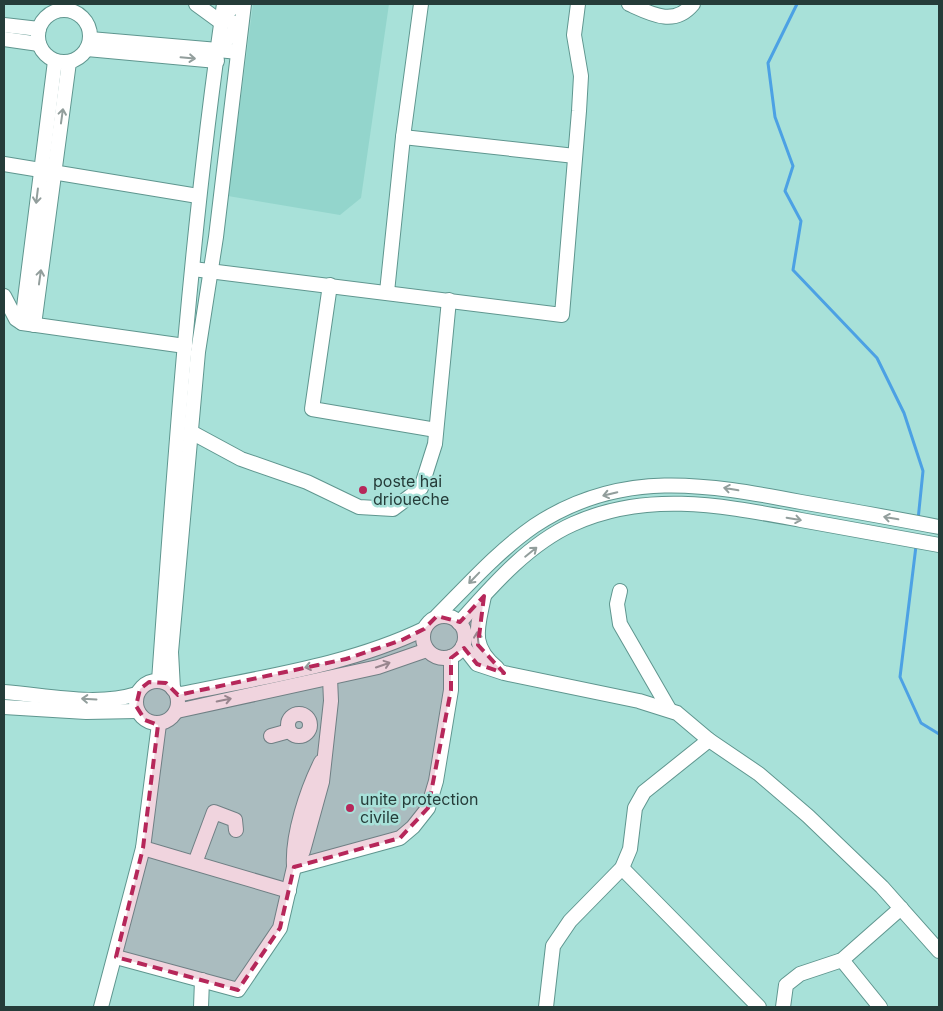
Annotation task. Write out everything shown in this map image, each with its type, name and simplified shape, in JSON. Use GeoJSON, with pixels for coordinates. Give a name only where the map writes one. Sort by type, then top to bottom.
{"type":"FeatureCollection","features":[{"type":"Feature","properties":{"kind":"street"},"geometry":{"type":"LineString","coordinates":[[196,4],[222,20]]}},
{"type":"Feature","properties":{"kind":"street"},"geometry":{"type":"LineString","coordinates":[[158,681],[198,196],[224,4]]}},
{"type":"Feature","properties":{"kind":"street"},"geometry":{"type":"LineString","coordinates":[[222,20],[236,4]]}},
{"type":"Feature","properties":{"kind":"street"},"geometry":{"type":"LineString","coordinates":[[137,694],[137,711],[145,720],[158,724],[172,718],[177,710],[171,652],[198,352],[209,271],[216,237],[244,4]]}},
{"type":"Feature","properties":{"kind":"street"},"geometry":{"type":"LineString","coordinates":[[387,292],[403,138],[421,4]]}},
{"type":"Feature","properties":{"kind":"street"},"geometry":{"type":"LineString","coordinates":[[193,269],[562,315],[565,260],[575,179],[581,76],[574,35],[578,4]]}},
{"type":"Feature","properties":{"kind":"street"},"geometry":{"type":"LineString","coordinates":[[629,4],[657,17],[671,17],[680,14],[693,4]]}},
{"type":"Feature","properties":{"kind":"street"},"geometry":{"type":"LineString","coordinates":[[68,7],[85,20],[89,28],[88,44],[81,56],[62,61],[43,52],[39,44],[39,29],[46,16],[68,7]]}},
{"type":"Feature","properties":{"kind":"street"},"geometry":{"type":"LineString","coordinates":[[4,25],[39,29]]}},
{"type":"Feature","properties":{"kind":"street"},"geometry":{"type":"LineString","coordinates":[[4,39],[39,44]]}},
{"type":"Feature","properties":{"kind":"street"},"geometry":{"type":"LineString","coordinates":[[88,44],[218,56],[238,52]]}},
{"type":"Feature","properties":{"kind":"street"},"geometry":{"type":"LineString","coordinates":[[28,324],[40,170],[62,61]]}},
{"type":"Feature","properties":{"kind":"street"},"geometry":{"type":"LineString","coordinates":[[28,324],[54,172],[62,61]]}},
{"type":"Feature","properties":{"kind":"street"},"geometry":{"type":"LineString","coordinates":[[403,138],[575,156]]}},
{"type":"Feature","properties":{"kind":"street"},"geometry":{"type":"LineString","coordinates":[[4,164],[198,196]]}},
{"type":"Feature","properties":{"kind":"street"},"geometry":{"type":"LineString","coordinates":[[330,285],[312,409],[436,430]]}},
{"type":"Feature","properties":{"kind":"street"},"geometry":{"type":"LineString","coordinates":[[4,296],[16,319],[28,324],[185,346]]}},
{"type":"Feature","properties":{"kind":"street"},"geometry":{"type":"LineString","coordinates":[[191,432],[241,459],[308,482],[359,507],[393,509],[421,488],[435,444],[449,300]]}},
{"type":"Feature","properties":{"kind":"street"},"geometry":{"type":"LineString","coordinates":[[437,616],[451,617],[459,623],[465,632],[463,646],[451,657],[440,658],[427,650],[422,638],[424,629],[431,620],[495,559],[535,526],[593,498],[658,484],[724,488],[939,527]]}},
{"type":"Feature","properties":{"kind":"street"},"geometry":{"type":"LineString","coordinates":[[459,623],[510,569],[537,547],[573,524],[599,514],[659,502],[722,506],[939,545]]}},
{"type":"Feature","properties":{"kind":"street"},"geometry":{"type":"LineString","coordinates":[[620,592],[617,604],[620,624],[669,709]]}},
{"type":"Feature","properties":{"kind":"street"},"geometry":{"type":"LineString","coordinates":[[484,596],[478,626],[478,644],[489,661],[504,673]]}},
{"type":"Feature","properties":{"kind":"street"},"geometry":{"type":"LineString","coordinates":[[4,692],[95,700],[123,699],[137,694],[144,685],[158,681],[175,692],[346,659],[376,650],[424,629]]}},
{"type":"Feature","properties":{"kind":"street"},"geometry":{"type":"LineString","coordinates":[[463,646],[477,664],[504,673],[669,709],[684,718],[705,736],[759,774],[808,816],[850,855],[939,951]]}},
{"type":"Feature","properties":{"kind":"street"},"geometry":{"type":"LineString","coordinates":[[177,710],[378,667],[427,650]]}},
{"type":"Feature","properties":{"kind":"street"},"geometry":{"type":"LineString","coordinates":[[294,867],[400,838],[413,827],[428,808],[436,781],[451,690],[451,657]]}},
{"type":"Feature","properties":{"kind":"street"},"geometry":{"type":"LineString","coordinates":[[116,956],[238,990],[280,928],[294,867],[306,842],[322,782],[330,715],[330,678]]}},
{"type":"Feature","properties":{"kind":"street"},"geometry":{"type":"LineString","coordinates":[[4,707],[86,712],[137,711]]}},
{"type":"Feature","properties":{"kind":"street"},"geometry":{"type":"LineString","coordinates":[[271,736],[289,731],[295,736],[305,734],[309,729],[308,719],[322,714],[330,715]]}},
{"type":"Feature","properties":{"kind":"street"},"geometry":{"type":"LineString","coordinates":[[101,1007],[143,848],[158,724]]}},
{"type":"Feature","properties":{"kind":"street"},"geometry":{"type":"LineString","coordinates":[[546,1007],[552,946],[570,921],[622,868],[630,849],[635,808],[644,792],[705,736]]}},
{"type":"Feature","properties":{"kind":"street"},"geometry":{"type":"LineString","coordinates":[[195,863],[214,812],[235,820],[236,830]]}},
{"type":"Feature","properties":{"kind":"street"},"geometry":{"type":"LineString","coordinates":[[143,848],[289,891]]}},
{"type":"Feature","properties":{"kind":"street"},"geometry":{"type":"LineString","coordinates":[[622,868],[759,1007]]}},
{"type":"Feature","properties":{"kind":"street"},"geometry":{"type":"LineString","coordinates":[[783,1007],[786,985],[800,974],[842,960],[901,908]]}},
{"type":"Feature","properties":{"kind":"street"},"geometry":{"type":"LineString","coordinates":[[842,960],[880,1007]]}},
{"type":"Feature","properties":{"kind":"street"},"geometry":{"type":"LineString","coordinates":[[201,1007],[202,980]]}},
{"type":"Feature","properties":{"kind":"highlighted area"},"geometry":{"type":"Polygon","coordinates":[[[484,596],[478,645],[504,673],[477,664],[464,648],[451,658],[451,690],[428,808],[400,838],[294,867],[280,928],[238,990],[116,957],[143,848],[158,725],[145,720],[136,706],[140,689],[149,682],[166,683],[178,695],[346,659],[402,640],[424,629],[437,616],[460,622],[484,596]]]}},
{"type":"Feature","properties":{"kind":"shaded area"},"geometry":{"type":"Polygon","coordinates":[[[253,4],[389,4],[361,198],[340,215],[228,196],[253,4]]]}},
{"type":"Feature","properties":{"kind":"waterway"},"geometry":{"type":"LineString","coordinates":[[797,4],[768,63],[775,117],[793,166],[785,191],[801,221],[793,270],[877,358],[904,413],[923,471],[918,520]]}},
{"type":"Feature","properties":{"kind":"waterway"},"geometry":{"type":"LineString","coordinates":[[916,546],[900,677],[921,723],[939,734]]}},
{"type":"Feature","properties":{"kind":"place","name":"poste hai drioueche"},"geometry":{"type":"Point","coordinates":[363,490]}},
{"type":"Feature","properties":{"kind":"place","name":"unite protection civile"},"geometry":{"type":"Point","coordinates":[350,808]}}]}
